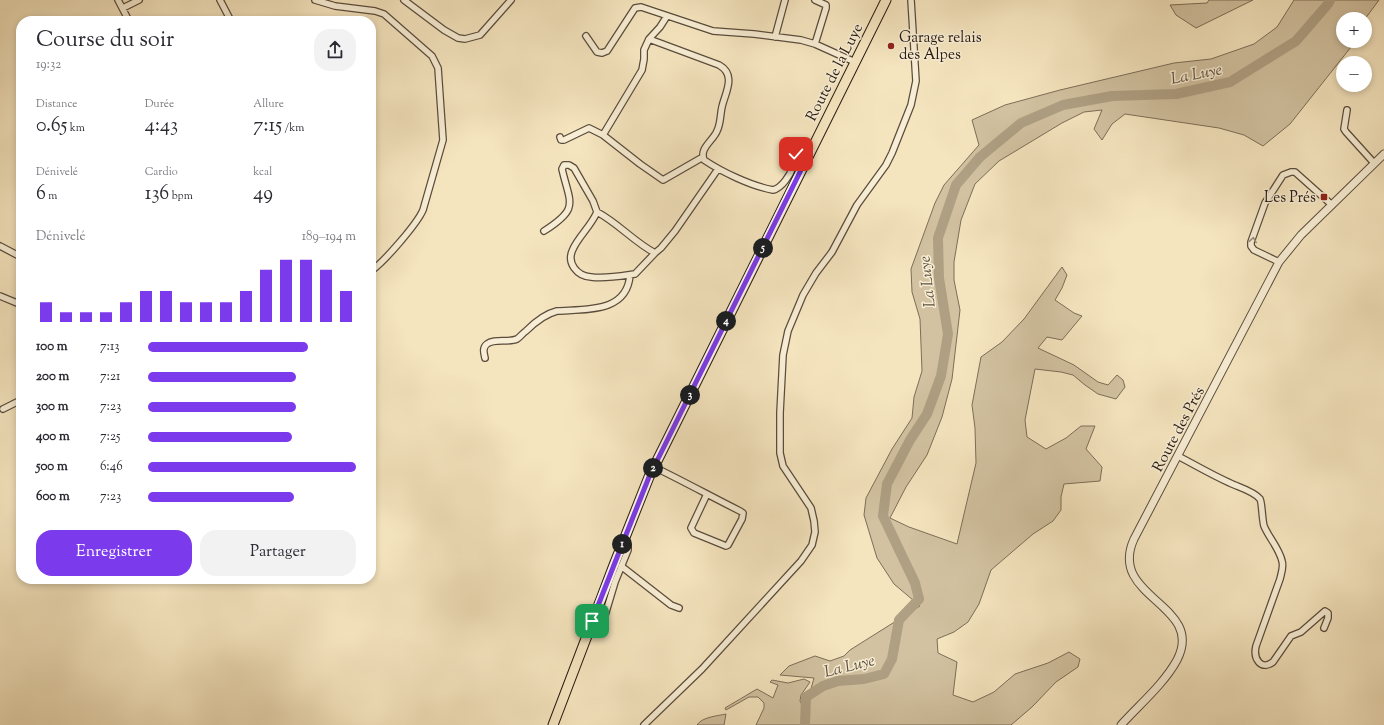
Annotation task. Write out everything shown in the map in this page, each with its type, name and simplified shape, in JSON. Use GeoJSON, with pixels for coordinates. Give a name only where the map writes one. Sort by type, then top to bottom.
{"type":"FeatureCollection","features":[{"type":"Feature","properties":{"kind":"main road","name":"Route de la Luye"},"geometry":{"type":"LineString","coordinates":[[553,725],[624,540],[680,415],[886,0]]}},
{"type":"Feature","properties":{"kind":"street"},"geometry":{"type":"LineString","coordinates":[[118,0],[127,16]]}},
{"type":"Feature","properties":{"kind":"street"},"geometry":{"type":"LineString","coordinates":[[123,8],[140,0]]}},
{"type":"Feature","properties":{"kind":"street"},"geometry":{"type":"LineString","coordinates":[[220,0],[228,16]]}},
{"type":"Feature","properties":{"kind":"street"},"geometry":{"type":"LineString","coordinates":[[315,0],[335,6],[375,11],[384,14],[432,56],[438,68],[443,140],[423,210],[415,222],[376,267]]}},
{"type":"Feature","properties":{"kind":"street"},"geometry":{"type":"LineString","coordinates":[[404,0],[451,34],[458,38],[466,39],[480,35],[511,0]]}},
{"type":"Feature","properties":{"kind":"street"},"geometry":{"type":"LineString","coordinates":[[775,37],[785,0]]}},
{"type":"Feature","properties":{"kind":"street"},"geometry":{"type":"LineString","coordinates":[[815,0],[826,5],[826,8],[815,44]]}},
{"type":"Feature","properties":{"kind":"street"},"geometry":{"type":"LineString","coordinates":[[644,725],[702,669],[801,561],[812,545],[815,526],[811,508],[783,466],[780,453],[783,355],[788,331],[802,295],[832,252],[857,205],[886,165],[911,105],[916,81],[911,0]]}},
{"type":"Feature","properties":{"kind":"street"},"geometry":{"type":"LineString","coordinates":[[586,36],[598,52],[602,54],[607,51],[635,8],[641,7],[713,32],[754,34],[801,40],[815,44],[855,62]]}},
{"type":"Feature","properties":{"kind":"street"},"geometry":{"type":"LineString","coordinates":[[603,135],[642,70],[644,50],[649,39],[660,28],[667,16]]}},
{"type":"Feature","properties":{"kind":"street"},"geometry":{"type":"LineString","coordinates":[[649,39],[719,65],[724,68],[729,77],[719,127],[712,140],[702,151],[704,160],[718,169],[768,189],[777,189],[792,169],[796,154],[802,150],[810,152]]}},
{"type":"Feature","properties":{"kind":"street"},"geometry":{"type":"LineString","coordinates":[[1347,110],[1344,128],[1346,132],[1374,163]]}},
{"type":"Feature","properties":{"kind":"street"},"geometry":{"type":"LineString","coordinates":[[560,137],[561,140],[564,140],[589,128],[593,129],[663,180],[703,157]]}},
{"type":"Feature","properties":{"kind":"street","name":"Route des Prés"},"geometry":{"type":"LineString","coordinates":[[1121,725],[1157,687],[1173,666],[1182,644],[1181,630],[1177,623],[1136,581],[1129,565],[1130,547],[1279,262],[1301,235],[1384,154]]}},
{"type":"Feature","properties":{"kind":"street"},"geometry":{"type":"LineString","coordinates":[[544,231],[566,214],[570,204],[570,195],[562,169],[564,165],[569,165],[574,168],[593,201],[597,212],[606,217],[647,248],[655,252]]}},
{"type":"Feature","properties":{"kind":"street"},"geometry":{"type":"LineString","coordinates":[[597,212],[576,242],[572,251],[571,264],[575,270],[591,278],[635,274],[655,252],[662,248],[718,169]]}},
{"type":"Feature","properties":{"kind":"street"},"geometry":{"type":"LineString","coordinates":[[1279,262],[1254,250],[1251,246],[1251,242],[1265,203],[1283,175],[1291,172],[1298,175],[1332,205]]}},
{"type":"Feature","properties":{"kind":"street"},"geometry":{"type":"LineString","coordinates":[[0,246],[16,254]]}},
{"type":"Feature","properties":{"kind":"street"},"geometry":{"type":"LineString","coordinates":[[485,358],[483,350],[489,342],[514,340],[519,338],[537,320],[552,312],[610,305],[619,300],[625,293],[630,275]]}},
{"type":"Feature","properties":{"kind":"street"},"geometry":{"type":"LineString","coordinates":[[0,296],[16,302]]}},
{"type":"Feature","properties":{"kind":"street"},"geometry":{"type":"LineString","coordinates":[[3,409],[16,402]]}},
{"type":"Feature","properties":{"kind":"street"},"geometry":{"type":"LineString","coordinates":[[1178,456],[1229,483],[1252,493],[1259,498],[1261,502],[1265,526],[1272,538],[1282,562],[1282,569],[1280,579],[1256,646],[1256,659],[1265,665],[1273,662],[1292,636],[1301,632],[1325,611],[1329,615],[1324,628]]}},
{"type":"Feature","properties":{"kind":"street"},"geometry":{"type":"LineString","coordinates":[[656,468],[707,494],[743,513],[742,519],[728,545],[726,546],[692,531],[691,528],[707,494]]}},
{"type":"Feature","properties":{"kind":"street"},"geometry":{"type":"LineString","coordinates":[[603,622],[628,546],[624,540]]}},
{"type":"Feature","properties":{"kind":"street"},"geometry":{"type":"LineString","coordinates":[[621,566],[671,605],[679,608]]}},
{"type":"Feature","properties":{"kind":"shaded area"},"geometry":{"type":"Polygon","coordinates":[[[1209,0],[1253,0],[1196,28],[1176,15],[1170,5],[1207,3],[1209,0]]]}},
{"type":"Feature","properties":{"kind":"shaded area"},"geometry":{"type":"Polygon","coordinates":[[[1294,0],[1379,0],[1370,12],[1336,12],[1336,48],[1350,48],[1344,56],[1336,56],[1336,66],[1290,124],[1263,146],[1244,135],[1219,128],[1125,114],[1112,124],[1102,140],[1094,129],[1102,110],[1084,112],[1062,123],[999,161],[975,184],[961,220],[954,262],[954,280],[960,310],[952,379],[942,417],[927,455],[906,487],[890,518],[909,527],[957,544],[976,463],[975,428],[972,405],[981,357],[1002,342],[1024,319],[1062,267],[1067,275],[1055,300],[1074,313],[1082,316],[1062,340],[1047,337],[1038,348],[1074,365],[1098,382],[1108,385],[1117,375],[1123,380],[1125,387],[1116,399],[1098,394],[1073,375],[1035,369],[1025,420],[1027,437],[1046,449],[1066,438],[1081,426],[1095,426],[1086,449],[1102,467],[1100,481],[1064,484],[1061,497],[1061,510],[1053,521],[1033,534],[991,570],[979,604],[968,622],[954,632],[937,639],[938,653],[957,662],[953,695],[973,702],[994,692],[1015,674],[1048,663],[1069,652],[1080,659],[1078,667],[1056,682],[1032,707],[1011,725],[756,725],[764,708],[764,703],[758,697],[749,697],[726,710],[725,708],[757,689],[773,698],[778,685],[770,682],[772,680],[788,683],[804,679],[810,682],[801,695],[800,701],[805,710],[814,678],[780,675],[789,666],[815,656],[830,661],[844,656],[850,650],[920,606],[894,584],[877,558],[864,515],[866,498],[892,449],[912,418],[914,397],[922,371],[920,319],[912,292],[911,269],[935,203],[944,185],[979,145],[972,120],[1005,105],[1060,90],[1174,63],[1211,59],[1254,44],[1277,27],[1294,0]]]}},
{"type":"Feature","properties":{"kind":"shaded area"},"geometry":{"type":"Polygon","coordinates":[[[726,714],[724,725],[697,725],[702,720],[726,714]]]}},
{"type":"Feature","properties":{"kind":"waterway","name":"La Luye"},"geometry":{"type":"LineString","coordinates":[[805,725],[806,697],[823,686],[838,681],[864,679],[884,674],[892,659],[899,620],[919,599],[915,583],[883,516],[887,484],[910,440],[927,414],[941,376],[948,334],[939,278],[938,238],[956,185],[980,157],[1021,123],[1063,105],[1112,96],[1176,94],[1230,82],[1296,41],[1330,0]]}},
{"type":"Feature","properties":{"kind":"place","name":"Garage relais des Alpes"},"geometry":{"type":"Point","coordinates":[891,46]}},
{"type":"Feature","properties":{"kind":"place","name":"Les Prés"},"geometry":{"type":"Point","coordinates":[1324,197]}},
{"type":"Feature","properties":{"kind":"route"},"geometry":{"type":"LineString","coordinates":[[592,621],[649,477],[810,152],[802,150],[796,154]]}}]}
